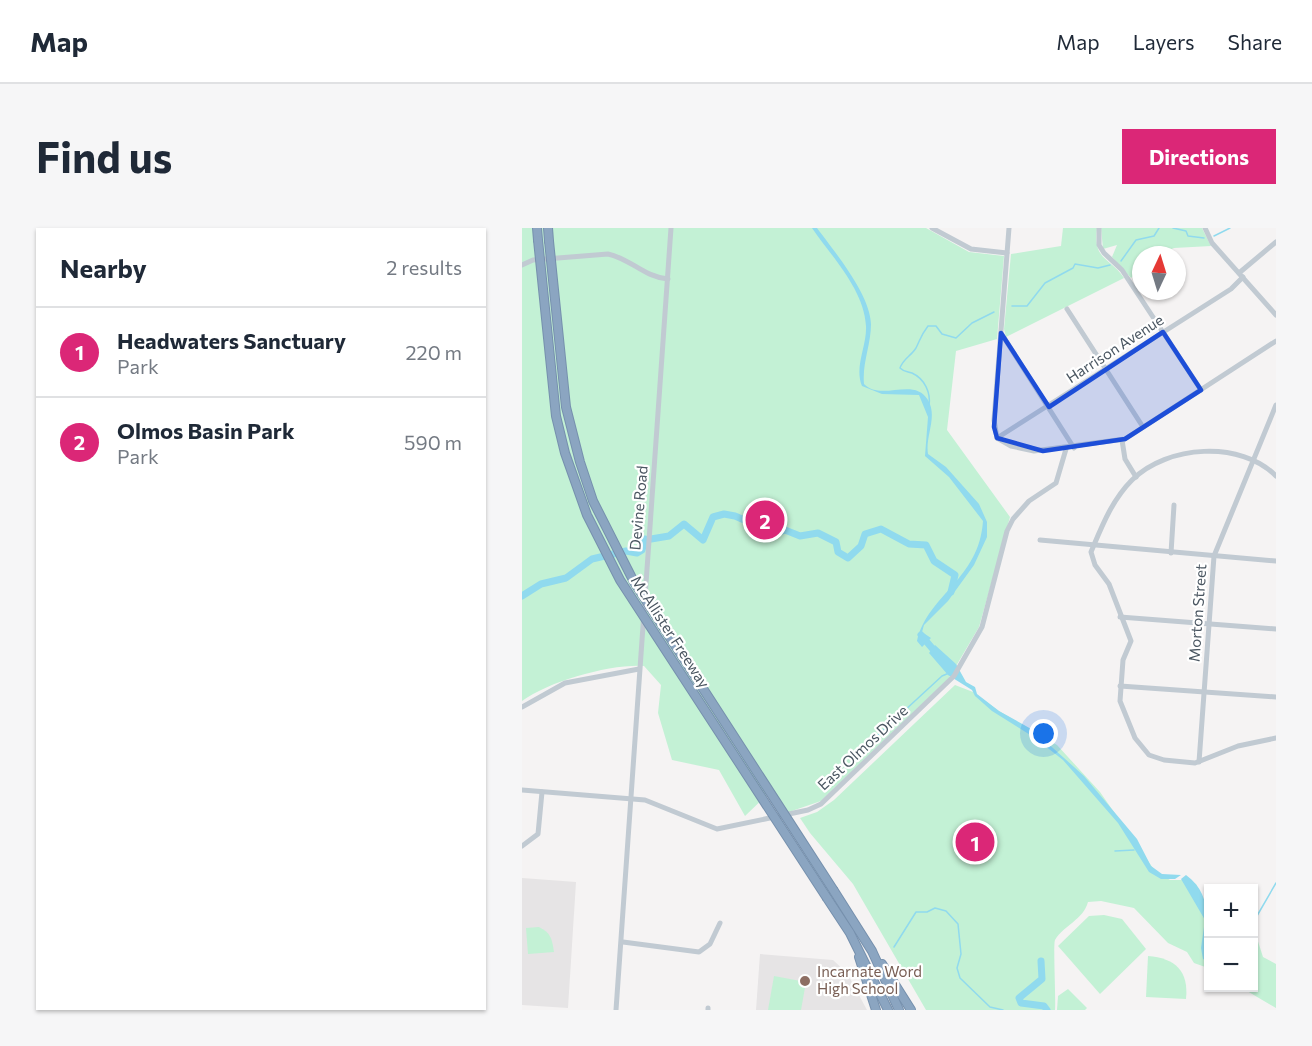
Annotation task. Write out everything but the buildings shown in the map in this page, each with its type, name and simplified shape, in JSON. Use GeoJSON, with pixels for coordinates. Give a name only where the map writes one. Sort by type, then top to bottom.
{"type":"FeatureCollection","features":[{"type":"Feature","properties":{"kind":"highway","name":"McAllister Freeway"},"geometry":{"type":"LineString","coordinates":[[537,228],[556,416],[565,453],[587,515],[620,580],[850,933],[888,1010]]}},
{"type":"Feature","properties":{"kind":"highway","name":"McAllister Freeway"},"geometry":{"type":"LineString","coordinates":[[548,228],[566,407],[593,501],[634,582],[872,951],[899,1010]]}},
{"type":"Feature","properties":{"kind":"highway"},"geometry":{"type":"LineString","coordinates":[[853,920],[911,1010]]}},
{"type":"Feature","properties":{"kind":"highway"},"geometry":{"type":"LineString","coordinates":[[850,933],[876,1010]]}},
{"type":"Feature","properties":{"kind":"street","name":"Devine Road"},"geometry":{"type":"LineString","coordinates":[[616,1010],[629,798],[671,228]]}},
{"type":"Feature","properties":{"kind":"street"},"geometry":{"type":"LineString","coordinates":[[932,228],[971,249],[1007,253]]}},
{"type":"Feature","properties":{"kind":"street"},"geometry":{"type":"LineString","coordinates":[[1009,228],[994,420],[997,438],[1025,450],[1066,449],[1122,440],[1276,340]]}},
{"type":"Feature","properties":{"kind":"street"},"geometry":{"type":"LineString","coordinates":[[1100,228],[1100,245],[1122,270],[1201,390]]}},
{"type":"Feature","properties":{"kind":"street"},"geometry":{"type":"LineString","coordinates":[[1205,228],[1212,243],[1276,315]]}},
{"type":"Feature","properties":{"kind":"street","name":"Harrison Avenue"},"geometry":{"type":"LineString","coordinates":[[997,438],[1231,289],[1241,275],[1276,242]]}},
{"type":"Feature","properties":{"kind":"street"},"geometry":{"type":"LineString","coordinates":[[522,265],[533,260],[608,254],[618,257],[649,276],[668,279]]}},
{"type":"Feature","properties":{"kind":"street"},"geometry":{"type":"LineString","coordinates":[[1067,309],[1143,428]]}},
{"type":"Feature","properties":{"kind":"street"},"geometry":{"type":"LineString","coordinates":[[1001,333],[1074,448]]}},
{"type":"Feature","properties":{"kind":"street","name":"Morton Street"},"geometry":{"type":"LineString","coordinates":[[1199,762],[1214,556],[1276,405]]}},
{"type":"Feature","properties":{"kind":"street"},"geometry":{"type":"LineString","coordinates":[[1122,440],[1125,459],[1136,477]]}},
{"type":"Feature","properties":{"kind":"street","name":"East Olmos Drive"},"geometry":{"type":"LineString","coordinates":[[522,790],[645,800],[717,830],[808,810],[829,798],[946,686],[971,650],[982,627],[1010,525],[1024,505],[1056,483],[1066,449]]}},
{"type":"Feature","properties":{"kind":"street"},"geometry":{"type":"LineString","coordinates":[[1276,476],[1253,459],[1225,451],[1186,454],[1162,462],[1136,477],[1110,509],[1091,552],[1092,560],[1109,584],[1131,645],[1123,660],[1120,686],[1122,710],[1142,749],[1149,755],[1164,760],[1199,762],[1238,746],[1276,738]]}},
{"type":"Feature","properties":{"kind":"street"},"geometry":{"type":"LineString","coordinates":[[1171,553],[1174,505]]}},
{"type":"Feature","properties":{"kind":"street"},"geometry":{"type":"LineString","coordinates":[[1040,540],[1276,561]]}},
{"type":"Feature","properties":{"kind":"street"},"geometry":{"type":"LineString","coordinates":[[1120,617],[1276,628]]}},
{"type":"Feature","properties":{"kind":"street"},"geometry":{"type":"LineString","coordinates":[[522,707],[565,683],[639,669]]}},
{"type":"Feature","properties":{"kind":"street"},"geometry":{"type":"LineString","coordinates":[[1120,686],[1276,697]]}},
{"type":"Feature","properties":{"kind":"street"},"geometry":{"type":"LineString","coordinates":[[522,846],[538,834],[542,792]]}},
{"type":"Feature","properties":{"kind":"street","name":"Devine Road"},"geometry":{"type":"LineString","coordinates":[[618,969],[623,942],[625,906],[623,897]]}},
{"type":"Feature","properties":{"kind":"street"},"geometry":{"type":"LineString","coordinates":[[623,942],[699,952],[710,944],[720,923]]}},
{"type":"Feature","properties":{"kind":"highlighted area"},"geometry":{"type":"Polygon","coordinates":[[[1163,332],[1201,390],[1125,439],[1043,451],[997,438],[994,427],[1001,333],[1049,407],[1163,332]]]}},
{"type":"Feature","properties":{"kind":"shaded area"},"geometry":{"type":"Polygon","coordinates":[[[522,878],[576,882],[568,1008],[522,1005],[522,878]]]}},
{"type":"Feature","properties":{"kind":"shaded area","name":"Incarnate Word High School"},"geometry":{"type":"Polygon","coordinates":[[[760,954],[833,960],[847,973],[867,1010],[756,1010],[760,954]]]}},
{"type":"Feature","properties":{"kind":"green space"},"geometry":{"type":"Polygon","coordinates":[[[522,228],[926,228],[969,252],[1004,256],[997,339],[956,351],[947,430],[1010,517],[979,627],[949,678],[821,801],[786,813],[772,790],[745,816],[719,770],[672,760],[658,713],[661,685],[644,666],[615,668],[581,675],[548,687],[522,701],[522,228]]]}},
{"type":"Feature","properties":{"kind":"green space"},"geometry":{"type":"Polygon","coordinates":[[[1063,228],[1097,228],[1096,239],[1100,253],[1124,278],[1006,337],[1004,329],[1011,254],[1061,246],[1063,228]]]}},
{"type":"Feature","properties":{"kind":"green space"},"geometry":{"type":"Polygon","coordinates":[[[1101,228],[1202,228],[1211,246],[1132,246],[1131,278],[1112,257],[1117,245],[1103,249],[1101,228]]]}},
{"type":"Feature","properties":{"kind":"green space"},"geometry":{"type":"Polygon","coordinates":[[[955,685],[973,692],[999,711],[1057,745],[1100,792],[1155,871],[1170,880],[1185,880],[1196,884],[1204,901],[1204,967],[1194,963],[1187,952],[1168,943],[1134,908],[1101,901],[1088,902],[1078,918],[1055,940],[1055,1010],[926,1010],[853,884],[800,818],[817,812],[834,800],[955,685]]]}},
{"type":"Feature","properties":{"kind":"green space"},"geometry":{"type":"Polygon","coordinates":[[[1104,915],[1122,919],[1146,949],[1100,994],[1058,946],[1089,916],[1104,915]]]}},
{"type":"Feature","properties":{"kind":"green space"},"geometry":{"type":"Polygon","coordinates":[[[539,927],[550,937],[554,952],[528,954],[526,928],[539,927]]]}},
{"type":"Feature","properties":{"kind":"green space"},"geometry":{"type":"Polygon","coordinates":[[[1258,941],[1263,957],[1276,964],[1276,1008],[1249,992],[1258,992],[1258,941]]]}},
{"type":"Feature","properties":{"kind":"green space"},"geometry":{"type":"Polygon","coordinates":[[[1148,956],[1166,960],[1178,968],[1185,981],[1186,999],[1146,997],[1148,956]]]}},
{"type":"Feature","properties":{"kind":"green space"},"geometry":{"type":"Polygon","coordinates":[[[774,976],[806,982],[801,1010],[768,1010],[774,976]]]}},
{"type":"Feature","properties":{"kind":"green space"},"geometry":{"type":"Polygon","coordinates":[[[1068,989],[1087,1008],[1085,1010],[1057,1010],[1058,996],[1068,989]]]}},
{"type":"Feature","properties":{"kind":"water"},"geometry":{"type":"Polygon","coordinates":[[[812,228],[817,228],[850,273],[869,312],[871,332],[864,369],[864,384],[879,391],[906,389],[922,393],[931,406],[932,413],[928,454],[946,467],[979,504],[987,522],[987,537],[974,565],[948,601],[924,625],[922,632],[931,638],[922,647],[917,641],[923,625],[931,611],[973,558],[983,521],[949,477],[925,456],[928,417],[919,395],[882,394],[862,386],[859,371],[866,334],[864,312],[853,286],[812,228]]]}},
{"type":"Feature","properties":{"kind":"water"},"geometry":{"type":"Polygon","coordinates":[[[935,645],[956,664],[966,682],[975,687],[977,694],[999,711],[1033,730],[1084,776],[1137,839],[1151,866],[1162,874],[1181,875],[1175,879],[1161,879],[1149,872],[1118,823],[1063,760],[1035,738],[992,711],[975,696],[972,690],[948,675],[929,653],[935,645]]]}},
{"type":"Feature","properties":{"kind":"water"},"geometry":{"type":"Polygon","coordinates":[[[1186,875],[1196,884],[1202,894],[1204,918],[1181,879],[1186,875]]]}},
{"type":"Feature","properties":{"kind":"water"},"geometry":{"type":"Polygon","coordinates":[[[1204,927],[1204,960],[1201,948],[1204,927]]]}},
{"type":"Feature","properties":{"kind":"waterway"},"geometry":{"type":"LineString","coordinates":[[1121,261],[1136,240],[1154,236],[1159,228]]}},
{"type":"Feature","properties":{"kind":"waterway"},"geometry":{"type":"LineString","coordinates":[[1173,228],[1186,231],[1188,236],[1204,238]]}},
{"type":"Feature","properties":{"kind":"waterway"},"geometry":{"type":"LineString","coordinates":[[1214,236],[1230,228]]}},
{"type":"Feature","properties":{"kind":"waterway"},"geometry":{"type":"LineString","coordinates":[[1012,306],[1027,306],[1045,283],[1073,268],[1075,264],[1098,268],[1110,265]]}},
{"type":"Feature","properties":{"kind":"waterway"},"geometry":{"type":"LineString","coordinates":[[929,406],[928,391],[924,383],[917,376],[900,368],[903,362],[916,348],[928,326],[936,326],[942,334],[956,338],[972,323],[994,312]]}},
{"type":"Feature","properties":{"kind":"waterway"},"geometry":{"type":"LineString","coordinates":[[651,539],[669,536],[684,524],[703,540],[713,517],[724,514],[735,516],[774,533],[785,530],[800,536],[818,533],[836,542],[838,552],[848,558],[861,546],[865,534],[881,529],[909,544],[926,545],[934,561],[955,575],[951,592]]}},
{"type":"Feature","properties":{"kind":"waterway"},"geometry":{"type":"LineString","coordinates":[[522,596],[541,584],[566,578],[592,559],[626,551],[637,553],[642,550],[645,539]]}},
{"type":"Feature","properties":{"kind":"waterway"},"geometry":{"type":"LineString","coordinates":[[921,635],[937,654]]}},
{"type":"Feature","properties":{"kind":"waterway"},"geometry":{"type":"LineString","coordinates":[[865,747],[942,676],[949,673]]}},
{"type":"Feature","properties":{"kind":"waterway"},"geometry":{"type":"LineString","coordinates":[[1115,851],[1134,850]]}},
{"type":"Feature","properties":{"kind":"waterway"},"geometry":{"type":"LineString","coordinates":[[1258,914],[1276,883]]}},
{"type":"Feature","properties":{"kind":"waterway"},"geometry":{"type":"LineString","coordinates":[[894,947],[916,912],[927,912],[935,908],[946,911],[958,924],[961,954],[957,968],[960,978],[990,1007],[1003,1010]]}},
{"type":"Feature","properties":{"kind":"waterway"},"geometry":{"type":"LineString","coordinates":[[1041,961],[1042,979],[1019,998],[1021,1003],[1044,1006],[1047,1010]]}},
{"type":"Feature","properties":{"kind":"waterway"},"geometry":{"type":"LineString","coordinates":[[832,974],[841,974],[848,969]]}},
{"type":"Feature","properties":{"kind":"place","name":"Olmos Basin Park"},"geometry":{"type":"Point","coordinates":[765,520]}},
{"type":"Feature","properties":{"kind":"place","name":"Headwaters Sanctuary"},"geometry":{"type":"Point","coordinates":[975,842]}},
{"type":"Feature","properties":{"kind":"place","name":"Incarnate Word High School"},"geometry":{"type":"Point","coordinates":[805,981]}}]}
